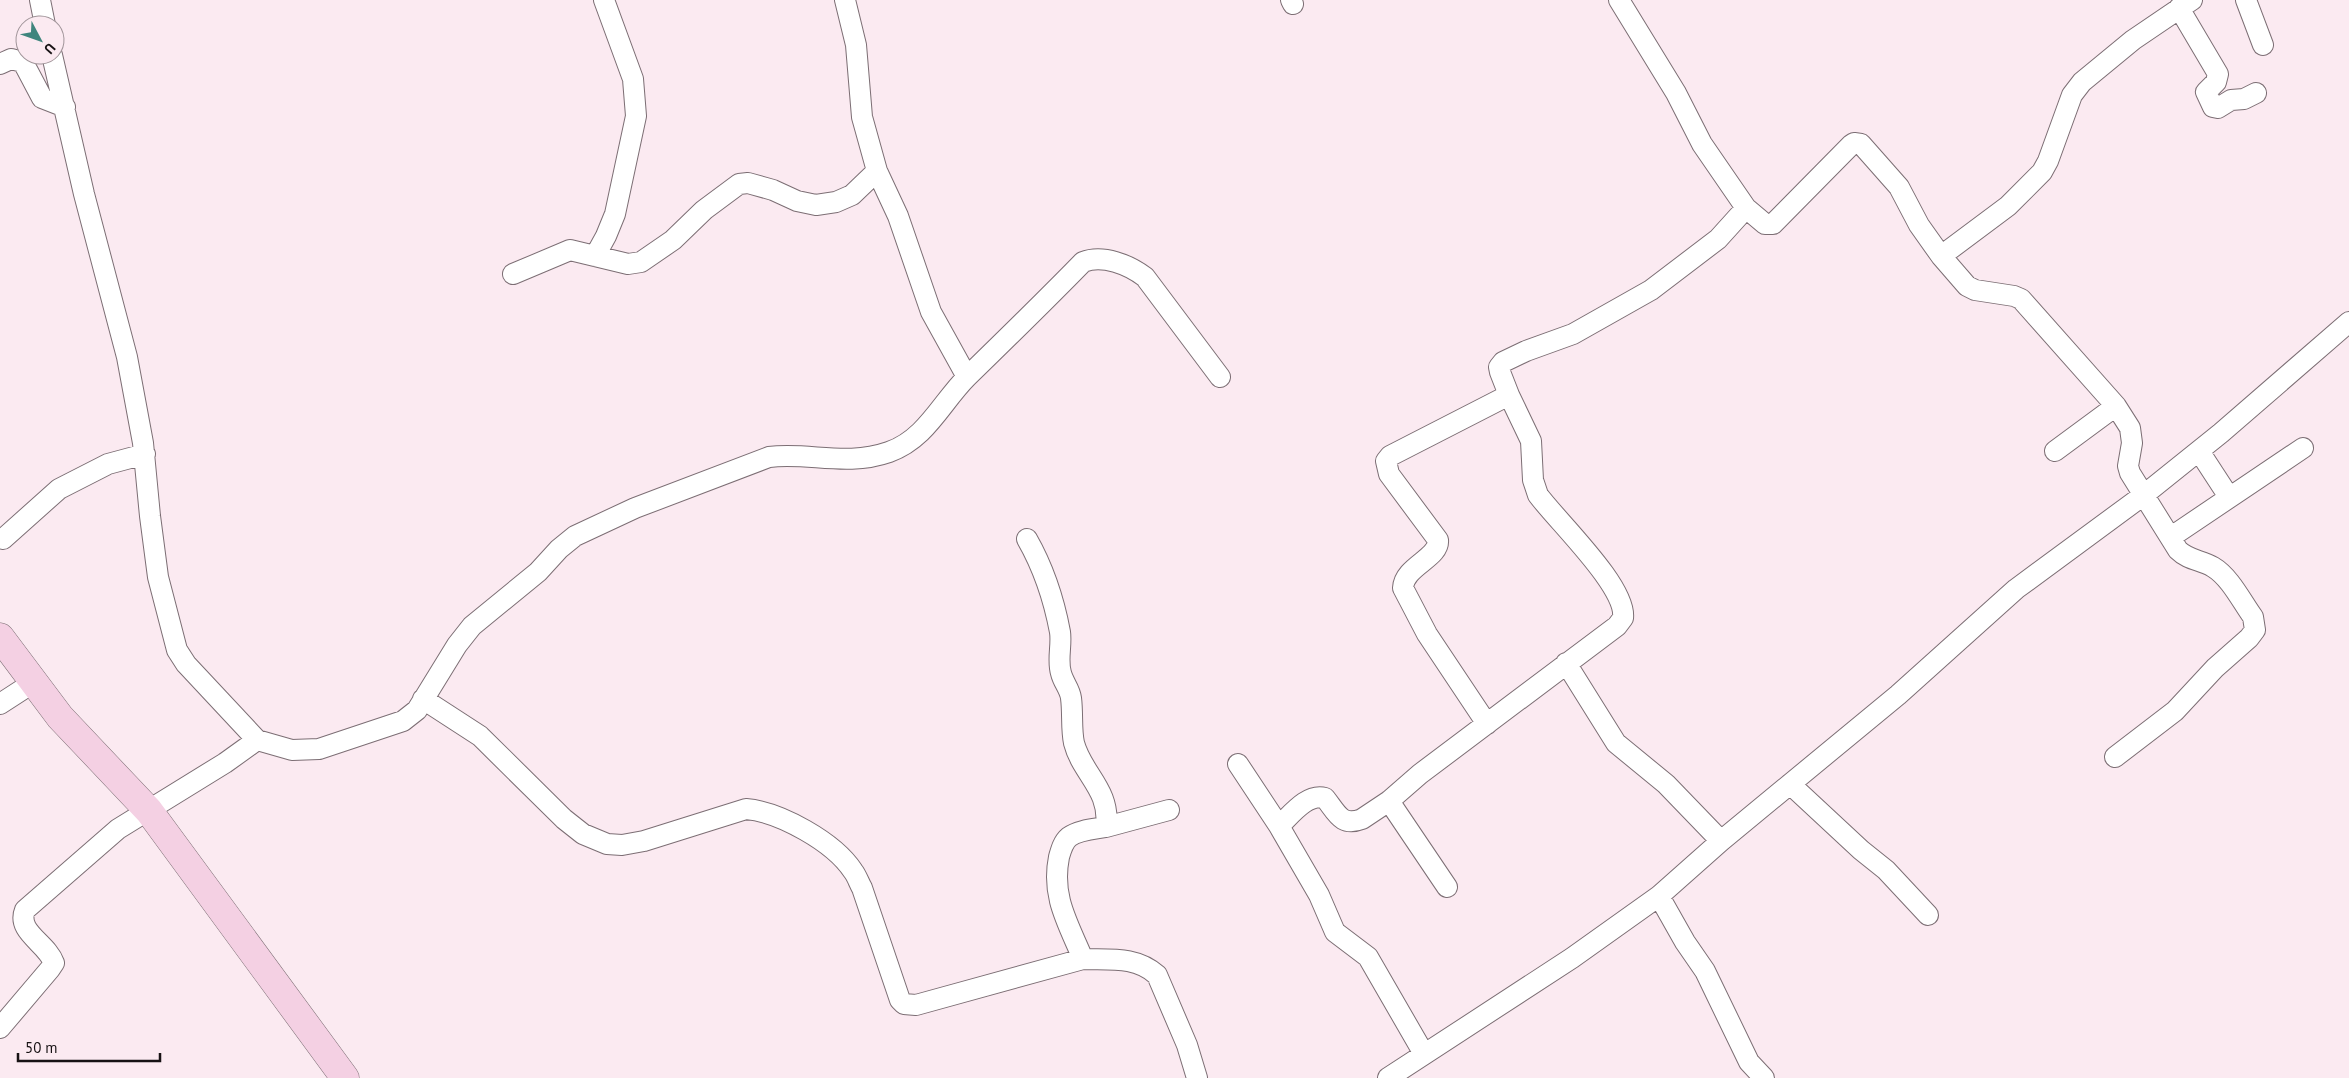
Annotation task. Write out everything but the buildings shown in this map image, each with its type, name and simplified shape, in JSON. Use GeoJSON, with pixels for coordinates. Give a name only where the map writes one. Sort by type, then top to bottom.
{"type":"FeatureCollection","features":[{"type":"Feature","properties":{"kind":"street"},"geometry":{"type":"LineString","coordinates":[[40,0],[43,15]]}},
{"type":"Feature","properties":{"kind":"street"},"geometry":{"type":"LineString","coordinates":[[595,256],[615,214],[636,116],[633,78],[604,0]]}},
{"type":"Feature","properties":{"kind":"street"},"geometry":{"type":"LineString","coordinates":[[845,0],[856,45],[862,117],[877,171],[898,216],[932,312],[967,377]]}},
{"type":"Feature","properties":{"kind":"street"},"geometry":{"type":"LineString","coordinates":[[1620,0],[1676,93],[1702,144],[1746,208],[1765,224],[1773,224],[1851,146],[1858,142],[1899,187],[1919,225],[1941,256],[1967,286],[1975,290],[2014,296],[2021,299],[2116,406],[2130,428],[2132,443],[2128,466],[2130,473],[2146,494],[2183,554],[2214,568],[2222,575],[2253,617],[2255,630],[2249,638],[2215,668],[2188,699],[2115,757]]}},
{"type":"Feature","properties":{"kind":"street"},"geometry":{"type":"LineString","coordinates":[[2246,0],[2263,45]]}},
{"type":"Feature","properties":{"kind":"street"},"geometry":{"type":"LineString","coordinates":[[1941,256],[2008,206],[2042,172],[2048,162],[2072,95],[2082,82],[2133,40],[2186,4],[2218,74],[2216,82],[2206,92],[2213,107],[2218,108],[2231,100],[2250,97],[2256,93]]}},
{"type":"Feature","properties":{"kind":"street"},"geometry":{"type":"LineString","coordinates":[[0,64],[11,59],[23,62],[36,91],[42,98],[65,107]]}},
{"type":"Feature","properties":{"kind":"street"},"geometry":{"type":"LineString","coordinates":[[54,65],[84,194],[127,357],[145,454],[150,516],[158,577],[177,650],[186,664],[257,740],[292,750],[319,749],[403,721],[416,710],[457,645],[472,626],[538,572],[559,549],[575,536],[635,508],[769,458],[782,456],[831,460],[871,457],[891,451],[916,438],[967,377],[1083,262],[1091,259],[1118,263],[1134,269],[1145,277],[1220,377]]}},
{"type":"Feature","properties":{"kind":"street"},"geometry":{"type":"LineString","coordinates":[[513,274],[570,250],[628,264],[641,262],[673,240],[704,210],[740,184],[773,190],[797,201],[816,205],[836,202],[852,195],[877,171]]}},
{"type":"Feature","properties":{"kind":"street"},"geometry":{"type":"LineString","coordinates":[[1278,826],[1310,799],[1318,797],[1325,798],[1342,820],[1354,822],[1389,801],[1420,774],[1617,626],[1623,618],[1624,611],[1609,580],[1538,495],[1533,480],[1531,441],[1527,428],[1509,395],[1500,372],[1500,367],[1503,362],[1526,351],[1573,334],[1651,290],[1718,239],[1746,208]]}},
{"type":"Feature","properties":{"kind":"street"},"geometry":{"type":"LineString","coordinates":[[1388,1078],[1572,958],[1659,896],[1721,841],[1898,695],[2016,589],[2146,494],[2349,322]]}},
{"type":"Feature","properties":{"kind":"street"},"geometry":{"type":"LineString","coordinates":[[1487,724],[1427,634],[1402,588],[1405,577],[1436,549],[1438,540],[1389,474],[1386,461],[1390,456],[1509,395]]}},
{"type":"Feature","properties":{"kind":"street"},"geometry":{"type":"LineString","coordinates":[[2055,451],[2116,406]]}},
{"type":"Feature","properties":{"kind":"street"},"geometry":{"type":"LineString","coordinates":[[2171,537],[2303,448]]}},
{"type":"Feature","properties":{"kind":"street"},"geometry":{"type":"LineString","coordinates":[[2199,451],[2229,497]]}},
{"type":"Feature","properties":{"kind":"street"},"geometry":{"type":"LineString","coordinates":[[3,539],[58,489],[108,464],[145,454]]}},
{"type":"Feature","properties":{"kind":"street"},"geometry":{"type":"LineString","coordinates":[[1027,539],[1043,568],[1060,633],[1061,674],[1071,697],[1075,746],[1094,778],[1106,807],[1106,827]]}},
{"type":"Feature","properties":{"kind":"street"},"geometry":{"type":"LineString","coordinates":[[0,637],[60,717],[149,811],[345,1078]]}},
{"type":"Feature","properties":{"kind":"street"},"geometry":{"type":"LineString","coordinates":[[1566,663],[1616,743],[1666,784],[1721,841]]}},
{"type":"Feature","properties":{"kind":"street"},"geometry":{"type":"LineString","coordinates":[[0,704],[34,682]]}},
{"type":"Feature","properties":{"kind":"street"},"geometry":{"type":"LineString","coordinates":[[427,692],[480,736],[564,818],[583,834],[607,844],[622,845],[644,841],[746,808],[764,810],[821,840],[853,871],[862,888],[900,1000],[909,1006],[1083,959],[1126,959],[1148,967],[1157,975],[1187,1045],[1197,1078]]}},
{"type":"Feature","properties":{"kind":"street"},"geometry":{"type":"LineString","coordinates":[[0,1028],[54,963],[51,955],[24,927],[21,918],[25,910],[118,829],[226,763],[257,740]]}},
{"type":"Feature","properties":{"kind":"street"},"geometry":{"type":"LineString","coordinates":[[1238,764],[1319,895],[1335,932],[1368,957],[1424,1054]]}},
{"type":"Feature","properties":{"kind":"street"},"geometry":{"type":"LineString","coordinates":[[1790,784],[1860,850],[1886,870],[1928,915]]}},
{"type":"Feature","properties":{"kind":"street"},"geometry":{"type":"LineString","coordinates":[[1389,801],[1447,886]]}},
{"type":"Feature","properties":{"kind":"street"},"geometry":{"type":"LineString","coordinates":[[1083,959],[1057,895],[1056,874],[1061,847],[1074,834],[1169,810]]}},
{"type":"Feature","properties":{"kind":"street"},"geometry":{"type":"LineString","coordinates":[[1659,896],[1685,942],[1705,971],[1749,1062],[1764,1078]]}}]}
